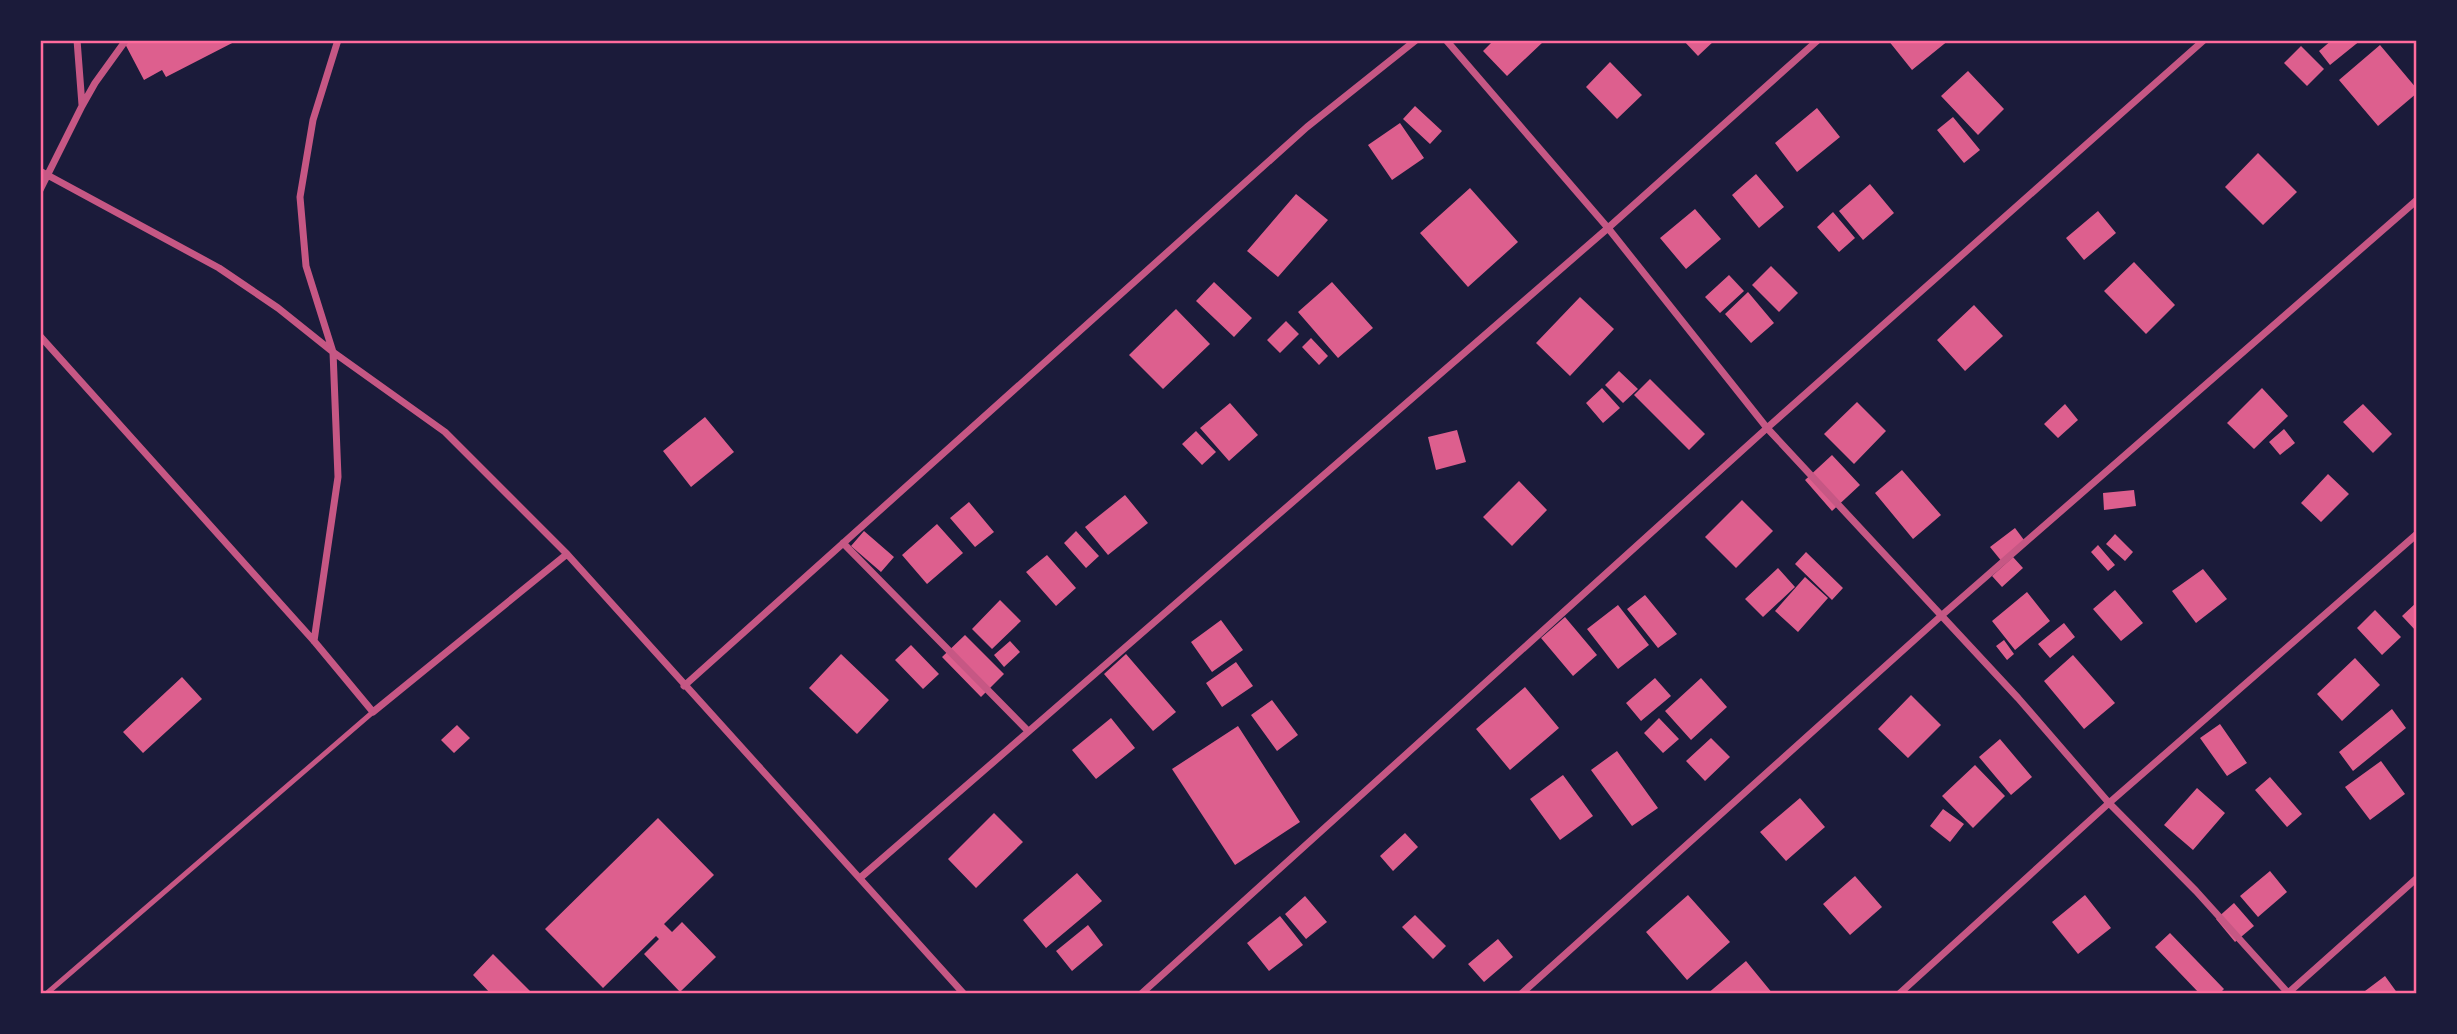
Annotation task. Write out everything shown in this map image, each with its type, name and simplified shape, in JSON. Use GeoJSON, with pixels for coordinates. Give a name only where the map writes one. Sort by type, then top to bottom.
{"type":"FeatureCollection","features":[{"type":"Feature","properties":{"kind":"street"},"geometry":{"type":"LineString","coordinates":[[77,40],[82,106]]}},
{"type":"Feature","properties":{"kind":"street"},"geometry":{"type":"LineString","coordinates":[[40,190],[95,83],[126,40]]}},
{"type":"Feature","properties":{"kind":"street"},"geometry":{"type":"LineString","coordinates":[[314,641],[338,477],[333,352],[306,266],[300,197],[313,120],[338,40]]}},
{"type":"Feature","properties":{"kind":"street"},"geometry":{"type":"LineString","coordinates":[[684,686],[1307,127],[1416,40]]}},
{"type":"Feature","properties":{"kind":"street"},"geometry":{"type":"LineString","coordinates":[[1446,40],[1608,228],[1767,428],[2018,698],[2109,803],[2196,891],[2288,994],[2417,878]]}},
{"type":"Feature","properties":{"kind":"street"},"geometry":{"type":"LineString","coordinates":[[860,878],[1608,228],[1818,40]]}},
{"type":"Feature","properties":{"kind":"street"},"geometry":{"type":"LineString","coordinates":[[1140,994],[1767,428],[2204,40]]}},
{"type":"Feature","properties":{"kind":"street"},"geometry":{"type":"LineString","coordinates":[[40,171],[219,268],[278,308],[333,352],[445,432],[567,554],[964,994]]}},
{"type":"Feature","properties":{"kind":"street"},"geometry":{"type":"LineString","coordinates":[[1521,994],[1941,616],[2417,200]]}},
{"type":"Feature","properties":{"kind":"street"},"geometry":{"type":"LineString","coordinates":[[40,336],[314,641],[373,712],[567,554]]}},
{"type":"Feature","properties":{"kind":"street"},"geometry":{"type":"LineString","coordinates":[[1899,994],[2109,803],[2417,534]]}},
{"type":"Feature","properties":{"kind":"street"},"geometry":{"type":"LineString","coordinates":[[843,543],[1028,732]]}},
{"type":"Feature","properties":{"kind":"lane"},"geometry":{"type":"LineString","coordinates":[[46,994],[373,712]]}},
{"type":"Feature","properties":{"kind":"building"},"geometry":{"type":"Polygon","coordinates":[[[123,40],[238,40],[166,77],[162,70],[144,80],[123,40]]]}},
{"type":"Feature","properties":{"kind":"building"},"geometry":{"type":"Polygon","coordinates":[[[1494,40],[1543,42],[1507,76],[1483,51],[1494,40]]]}},
{"type":"Feature","properties":{"kind":"building"},"geometry":{"type":"Polygon","coordinates":[[[1683,40],[1715,40],[1698,56],[1683,40]]]}},
{"type":"Feature","properties":{"kind":"building"},"geometry":{"type":"Polygon","coordinates":[[[1888,40],[1949,40],[1912,70],[1888,40]]]}},
{"type":"Feature","properties":{"kind":"building"},"geometry":{"type":"Polygon","coordinates":[[[2332,40],[2361,40],[2330,65],[2319,51],[2332,40]]]}},
{"type":"Feature","properties":{"kind":"building"},"geometry":{"type":"Polygon","coordinates":[[[2380,45],[2417,89],[2417,93],[2378,126],[2339,80],[2380,45]]]}},
{"type":"Feature","properties":{"kind":"building"},"geometry":{"type":"Polygon","coordinates":[[[2301,46],[2324,69],[2307,86],[2284,63],[2301,46]]]}},
{"type":"Feature","properties":{"kind":"building"},"geometry":{"type":"Polygon","coordinates":[[[1610,62],[1642,95],[1617,119],[1586,87],[1610,62]]]}},
{"type":"Feature","properties":{"kind":"building"},"geometry":{"type":"Polygon","coordinates":[[[1968,71],[2004,109],[1978,135],[1941,96],[1968,71]]]}},
{"type":"Feature","properties":{"kind":"building"},"geometry":{"type":"Polygon","coordinates":[[[1415,106],[1442,131],[1430,144],[1403,119],[1415,106]]]}},
{"type":"Feature","properties":{"kind":"building"},"geometry":{"type":"Polygon","coordinates":[[[1817,108],[1840,137],[1797,172],[1775,143],[1817,108]]]}},
{"type":"Feature","properties":{"kind":"building"},"geometry":{"type":"Polygon","coordinates":[[[1953,117],[1980,150],[1964,163],[1937,130],[1953,117]]]}},
{"type":"Feature","properties":{"kind":"building"},"geometry":{"type":"Polygon","coordinates":[[[1400,123],[1424,158],[1392,180],[1368,145],[1400,123]]]}},
{"type":"Feature","properties":{"kind":"building"},"geometry":{"type":"Polygon","coordinates":[[[2258,153],[2297,192],[2263,225],[2225,187],[2258,153]]]}},
{"type":"Feature","properties":{"kind":"building"},"geometry":{"type":"Polygon","coordinates":[[[1756,174],[1784,207],[1759,228],[1732,195],[1756,174]]]}},
{"type":"Feature","properties":{"kind":"building"},"geometry":{"type":"Polygon","coordinates":[[[1870,184],[1894,213],[1863,240],[1839,211],[1870,184]]]}},
{"type":"Feature","properties":{"kind":"building"},"geometry":{"type":"Polygon","coordinates":[[[1470,188],[1518,242],[1468,287],[1420,233],[1470,188]]]}},
{"type":"Feature","properties":{"kind":"building"},"geometry":{"type":"Polygon","coordinates":[[[1296,194],[1328,220],[1278,277],[1247,251],[1296,194]]]}},
{"type":"Feature","properties":{"kind":"building"},"geometry":{"type":"Polygon","coordinates":[[[1695,209],[1721,239],[1686,269],[1660,238],[1695,209]]]}},
{"type":"Feature","properties":{"kind":"building"},"geometry":{"type":"Polygon","coordinates":[[[2098,211],[2116,233],[2084,260],[2066,238],[2098,211]]]}},
{"type":"Feature","properties":{"kind":"building"},"geometry":{"type":"Polygon","coordinates":[[[1833,212],[1855,238],[1839,252],[1817,227],[1833,212]]]}},
{"type":"Feature","properties":{"kind":"building"},"geometry":{"type":"Polygon","coordinates":[[[2134,262],[2175,305],[2146,334],[2104,291],[2134,262]]]}},
{"type":"Feature","properties":{"kind":"building"},"geometry":{"type":"Polygon","coordinates":[[[1771,266],[1798,293],[1779,312],[1752,285],[1771,266]]]}},
{"type":"Feature","properties":{"kind":"building"},"geometry":{"type":"Polygon","coordinates":[[[1729,275],[1744,291],[1720,313],[1705,297],[1729,275]]]}},
{"type":"Feature","properties":{"kind":"building"},"geometry":{"type":"Polygon","coordinates":[[[1214,282],[1252,318],[1234,337],[1196,301],[1214,282]]]}},
{"type":"Feature","properties":{"kind":"building"},"geometry":{"type":"Polygon","coordinates":[[[1332,282],[1373,328],[1338,358],[1298,312],[1332,282]]]}},
{"type":"Feature","properties":{"kind":"building"},"geometry":{"type":"Polygon","coordinates":[[[1748,292],[1774,323],[1751,343],[1725,314],[1748,292]]]}},
{"type":"Feature","properties":{"kind":"building"},"geometry":{"type":"Polygon","coordinates":[[[1580,297],[1614,329],[1570,376],[1536,343],[1580,297]]]}},
{"type":"Feature","properties":{"kind":"building"},"geometry":{"type":"Polygon","coordinates":[[[1974,305],[2003,336],[1965,371],[1937,340],[1974,305]]]}},
{"type":"Feature","properties":{"kind":"building"},"geometry":{"type":"Polygon","coordinates":[[[1176,309],[1210,344],[1163,389],[1129,355],[1176,309]]]}},
{"type":"Feature","properties":{"kind":"building"},"geometry":{"type":"Polygon","coordinates":[[[1286,321],[1299,334],[1280,353],[1267,340],[1286,321]]]}},
{"type":"Feature","properties":{"kind":"building"},"geometry":{"type":"Polygon","coordinates":[[[1311,338],[1328,356],[1319,365],[1302,347],[1311,338]]]}},
{"type":"Feature","properties":{"kind":"building"},"geometry":{"type":"Polygon","coordinates":[[[1619,371],[1638,389],[1623,403],[1605,385],[1619,371]]]}},
{"type":"Feature","properties":{"kind":"building"},"geometry":{"type":"Polygon","coordinates":[[[1650,379],[1705,434],[1689,450],[1634,395],[1650,379]]]}},
{"type":"Feature","properties":{"kind":"building"},"geometry":{"type":"Polygon","coordinates":[[[1602,388],[1620,408],[1603,423],[1586,403],[1602,388]]]}},
{"type":"Feature","properties":{"kind":"building"},"geometry":{"type":"Polygon","coordinates":[[[2262,388],[2288,416],[2254,449],[2227,423],[2262,388]]]}},
{"type":"Feature","properties":{"kind":"building"},"geometry":{"type":"Polygon","coordinates":[[[1857,402],[1886,431],[1854,464],[1824,434],[1857,402]]]}},
{"type":"Feature","properties":{"kind":"building"},"geometry":{"type":"Polygon","coordinates":[[[1230,403],[1258,435],[1229,461],[1200,428],[1230,403]]]}},
{"type":"Feature","properties":{"kind":"building"},"geometry":{"type":"Polygon","coordinates":[[[2065,404],[2078,420],[2058,438],[2044,424],[2065,404]]]}},
{"type":"Feature","properties":{"kind":"building"},"geometry":{"type":"Polygon","coordinates":[[[2363,404],[2392,434],[2373,453],[2343,422],[2363,404]]]}},
{"type":"Feature","properties":{"kind":"building"},"geometry":{"type":"Polygon","coordinates":[[[705,417],[734,452],[691,487],[663,451],[705,417]]]}},
{"type":"Feature","properties":{"kind":"building"},"geometry":{"type":"Polygon","coordinates":[[[2284,429],[2295,443],[2280,455],[2269,442],[2284,429]]]}},
{"type":"Feature","properties":{"kind":"building"},"geometry":{"type":"Polygon","coordinates":[[[1457,430],[1466,462],[1436,470],[1428,437],[1457,430]]]}},
{"type":"Feature","properties":{"kind":"building"},"geometry":{"type":"Polygon","coordinates":[[[1196,431],[1216,452],[1202,465],[1182,444],[1196,431]]]}},
{"type":"Feature","properties":{"kind":"building"},"geometry":{"type":"Polygon","coordinates":[[[1832,455],[1860,485],[1832,511],[1805,480],[1832,455]]]}},
{"type":"Feature","properties":{"kind":"building"},"geometry":{"type":"Polygon","coordinates":[[[1902,470],[1941,515],[1913,539],[1875,493],[1902,470]]]}},
{"type":"Feature","properties":{"kind":"building"},"geometry":{"type":"Polygon","coordinates":[[[2328,474],[2349,494],[2321,522],[2301,503],[2328,474]]]}},
{"type":"Feature","properties":{"kind":"building"},"geometry":{"type":"Polygon","coordinates":[[[1519,481],[1547,510],[1512,546],[1483,517],[1519,481]]]}},
{"type":"Feature","properties":{"kind":"building"},"geometry":{"type":"Polygon","coordinates":[[[2134,490],[2136,506],[2104,510],[2103,493],[2134,490]]]}},
{"type":"Feature","properties":{"kind":"building"},"geometry":{"type":"Polygon","coordinates":[[[1125,495],[1148,523],[1108,555],[1085,527],[1125,495]]]}},
{"type":"Feature","properties":{"kind":"building"},"geometry":{"type":"Polygon","coordinates":[[[1742,500],[1773,531],[1736,568],[1705,537],[1742,500]]]}},
{"type":"Feature","properties":{"kind":"building"},"geometry":{"type":"Polygon","coordinates":[[[969,502],[994,532],[975,547],[950,518],[969,502]]]}},
{"type":"Feature","properties":{"kind":"building"},"geometry":{"type":"Polygon","coordinates":[[[937,524],[963,553],[927,584],[902,555],[937,524]]]}},
{"type":"Feature","properties":{"kind":"building"},"geometry":{"type":"Polygon","coordinates":[[[2015,528],[2027,544],[2003,563],[1990,547],[2015,528]]]}},
{"type":"Feature","properties":{"kind":"building"},"geometry":{"type":"Polygon","coordinates":[[[864,531],[894,557],[881,572],[851,546],[864,531]]]}},
{"type":"Feature","properties":{"kind":"building"},"geometry":{"type":"Polygon","coordinates":[[[1076,531],[1099,556],[1086,568],[1064,543],[1076,531]]]}},
{"type":"Feature","properties":{"kind":"building"},"geometry":{"type":"Polygon","coordinates":[[[2115,534],[2133,552],[2125,561],[2106,544],[2115,534]]]}},
{"type":"Feature","properties":{"kind":"building"},"geometry":{"type":"Polygon","coordinates":[[[2098,545],[2115,565],[2108,571],[2091,552],[2098,545]]]}},
{"type":"Feature","properties":{"kind":"building"},"geometry":{"type":"Polygon","coordinates":[[[1806,552],[1843,588],[1832,600],[1795,564],[1806,552]]]}},
{"type":"Feature","properties":{"kind":"building"},"geometry":{"type":"Polygon","coordinates":[[[1047,555],[1076,588],[1056,606],[1026,572],[1047,555]]]}},
{"type":"Feature","properties":{"kind":"building"},"geometry":{"type":"Polygon","coordinates":[[[2013,557],[2023,568],[2002,587],[1992,576],[2013,557]]]}},
{"type":"Feature","properties":{"kind":"building"},"geometry":{"type":"Polygon","coordinates":[[[1778,568],[1795,587],[1763,617],[1745,599],[1778,568]]]}},
{"type":"Feature","properties":{"kind":"building"},"geometry":{"type":"Polygon","coordinates":[[[2203,569],[2227,599],[2196,623],[2172,591],[2203,569]]]}},
{"type":"Feature","properties":{"kind":"building"},"geometry":{"type":"Polygon","coordinates":[[[1805,577],[1828,598],[1798,632],[1775,611],[1805,577]]]}},
{"type":"Feature","properties":{"kind":"building"},"geometry":{"type":"Polygon","coordinates":[[[2115,590],[2143,623],[2121,641],[2093,609],[2115,590]]]}},
{"type":"Feature","properties":{"kind":"building"},"geometry":{"type":"Polygon","coordinates":[[[2027,592],[2050,621],[2015,650],[1992,621],[2027,592]]]}},
{"type":"Feature","properties":{"kind":"building"},"geometry":{"type":"Polygon","coordinates":[[[1645,595],[1677,634],[1658,648],[1627,609],[1645,595]]]}},
{"type":"Feature","properties":{"kind":"building"},"geometry":{"type":"Polygon","coordinates":[[[1000,600],[1021,621],[992,649],[972,629],[1000,600]]]}},
{"type":"Feature","properties":{"kind":"building"},"geometry":{"type":"Polygon","coordinates":[[[2417,602],[2417,632],[2402,616],[2417,602]]]}},
{"type":"Feature","properties":{"kind":"building"},"geometry":{"type":"Polygon","coordinates":[[[1618,605],[1649,645],[1618,669],[1587,629],[1618,605]]]}},
{"type":"Feature","properties":{"kind":"building"},"geometry":{"type":"Polygon","coordinates":[[[2375,610],[2401,637],[2382,655],[2357,628],[2375,610]]]}},
{"type":"Feature","properties":{"kind":"building"},"geometry":{"type":"Polygon","coordinates":[[[1565,617],[1597,655],[1573,676],[1541,638],[1565,617]]]}},
{"type":"Feature","properties":{"kind":"building"},"geometry":{"type":"Polygon","coordinates":[[[1221,620],[1243,650],[1212,672],[1191,642],[1221,620]]]}},
{"type":"Feature","properties":{"kind":"building"},"geometry":{"type":"Polygon","coordinates":[[[2064,623],[2075,637],[2050,658],[2038,644],[2064,623]]]}},
{"type":"Feature","properties":{"kind":"building"},"geometry":{"type":"Polygon","coordinates":[[[965,635],[1004,674],[981,697],[942,657],[965,635]]]}},
{"type":"Feature","properties":{"kind":"building"},"geometry":{"type":"Polygon","coordinates":[[[2004,640],[2014,654],[2007,660],[1996,646],[2004,640]]]}},
{"type":"Feature","properties":{"kind":"building"},"geometry":{"type":"Polygon","coordinates":[[[1010,641],[1020,652],[1004,667],[994,655],[1010,641]]]}},
{"type":"Feature","properties":{"kind":"building"},"geometry":{"type":"Polygon","coordinates":[[[911,645],[939,674],[923,689],[895,660],[911,645]]]}},
{"type":"Feature","properties":{"kind":"building"},"geometry":{"type":"Polygon","coordinates":[[[841,654],[889,700],[857,734],[809,688],[841,654]]]}},
{"type":"Feature","properties":{"kind":"building"},"geometry":{"type":"Polygon","coordinates":[[[1126,654],[1176,712],[1153,731],[1104,674],[1126,654]]]}},
{"type":"Feature","properties":{"kind":"building"},"geometry":{"type":"Polygon","coordinates":[[[2073,655],[2115,703],[2084,729],[2044,681],[2073,655]]]}},
{"type":"Feature","properties":{"kind":"building"},"geometry":{"type":"Polygon","coordinates":[[[2355,658],[2380,685],[2342,721],[2317,694],[2355,658]]]}},
{"type":"Feature","properties":{"kind":"building"},"geometry":{"type":"Polygon","coordinates":[[[1236,662],[1253,686],[1222,707],[1206,683],[1236,662]]]}},
{"type":"Feature","properties":{"kind":"building"},"geometry":{"type":"Polygon","coordinates":[[[182,677],[202,699],[143,753],[123,732],[182,677]]]}},
{"type":"Feature","properties":{"kind":"building"},"geometry":{"type":"Polygon","coordinates":[[[1655,678],[1671,696],[1641,721],[1626,703],[1655,678]]]}},
{"type":"Feature","properties":{"kind":"building"},"geometry":{"type":"Polygon","coordinates":[[[1701,678],[1727,707],[1691,740],[1665,711],[1701,678]]]}},
{"type":"Feature","properties":{"kind":"building"},"geometry":{"type":"Polygon","coordinates":[[[1525,687],[1559,728],[1510,770],[1476,729],[1525,687]]]}},
{"type":"Feature","properties":{"kind":"building"},"geometry":{"type":"Polygon","coordinates":[[[1911,695],[1941,725],[1908,758],[1878,729],[1911,695]]]}},
{"type":"Feature","properties":{"kind":"building"},"geometry":{"type":"Polygon","coordinates":[[[1272,700],[1298,735],[1277,751],[1251,715],[1272,700]]]}},
{"type":"Feature","properties":{"kind":"building"},"geometry":{"type":"Polygon","coordinates":[[[2392,709],[2406,728],[2353,771],[2339,752],[2392,709]]]}},
{"type":"Feature","properties":{"kind":"building"},"geometry":{"type":"Polygon","coordinates":[[[1111,718],[1135,748],[1096,779],[1072,750],[1111,718]]]}},
{"type":"Feature","properties":{"kind":"building"},"geometry":{"type":"Polygon","coordinates":[[[1659,718],[1679,739],[1663,753],[1644,733],[1659,718]]]}},
{"type":"Feature","properties":{"kind":"building"},"geometry":{"type":"Polygon","coordinates":[[[2220,724],[2247,763],[2227,776],[2200,738],[2220,724]]]}},
{"type":"Feature","properties":{"kind":"building"},"geometry":{"type":"Polygon","coordinates":[[[457,725],[470,738],[454,753],[441,740],[457,725]]]}},
{"type":"Feature","properties":{"kind":"building"},"geometry":{"type":"Polygon","coordinates":[[[1238,726],[1300,822],[1235,865],[1172,769],[1238,726]]]}},
{"type":"Feature","properties":{"kind":"building"},"geometry":{"type":"Polygon","coordinates":[[[1711,738],[1730,757],[1705,781],[1686,761],[1711,738]]]}},
{"type":"Feature","properties":{"kind":"building"},"geometry":{"type":"Polygon","coordinates":[[[2000,739],[2032,777],[2011,795],[1979,757],[2000,739]]]}},
{"type":"Feature","properties":{"kind":"building"},"geometry":{"type":"Polygon","coordinates":[[[1617,751],[1658,808],[1632,826],[1591,770],[1617,751]]]}},
{"type":"Feature","properties":{"kind":"building"},"geometry":{"type":"Polygon","coordinates":[[[2381,761],[2405,794],[2370,820],[2345,787],[2381,761]]]}},
{"type":"Feature","properties":{"kind":"building"},"geometry":{"type":"Polygon","coordinates":[[[1975,765],[2005,796],[1973,828],[1942,796],[1975,765]]]}},
{"type":"Feature","properties":{"kind":"building"},"geometry":{"type":"Polygon","coordinates":[[[1563,775],[1593,816],[1560,840],[1530,799],[1563,775]]]}},
{"type":"Feature","properties":{"kind":"building"},"geometry":{"type":"Polygon","coordinates":[[[2270,777],[2302,814],[2287,827],[2255,790],[2270,777]]]}},
{"type":"Feature","properties":{"kind":"building"},"geometry":{"type":"Polygon","coordinates":[[[2197,788],[2225,813],[2193,850],[2164,825],[2197,788]]]}},
{"type":"Feature","properties":{"kind":"building"},"geometry":{"type":"Polygon","coordinates":[[[1800,798],[1825,827],[1786,861],[1760,832],[1800,798]]]}},
{"type":"Feature","properties":{"kind":"building"},"geometry":{"type":"Polygon","coordinates":[[[1943,809],[1964,824],[1950,842],[1930,826],[1943,809]]]}},
{"type":"Feature","properties":{"kind":"building"},"geometry":{"type":"Polygon","coordinates":[[[994,813],[1023,842],[976,888],[948,859],[994,813]]]}},
{"type":"Feature","properties":{"kind":"building"},"geometry":{"type":"Polygon","coordinates":[[[658,818],[714,875],[664,924],[672,932],[682,922],[716,957],[680,992],[644,954],[659,939],[656,936],[603,988],[545,929],[658,818]]]}},
{"type":"Feature","properties":{"kind":"building"},"geometry":{"type":"Polygon","coordinates":[[[1405,833],[1418,847],[1393,871],[1380,856],[1405,833]]]}},
{"type":"Feature","properties":{"kind":"building"},"geometry":{"type":"Polygon","coordinates":[[[2270,871],[2287,892],[2258,917],[2240,896],[2270,871]]]}},
{"type":"Feature","properties":{"kind":"building"},"geometry":{"type":"Polygon","coordinates":[[[1077,873],[1102,901],[1046,948],[1023,920],[1077,873]]]}},
{"type":"Feature","properties":{"kind":"building"},"geometry":{"type":"Polygon","coordinates":[[[1855,876],[1882,907],[1850,935],[1823,904],[1855,876]]]}},
{"type":"Feature","properties":{"kind":"building"},"geometry":{"type":"Polygon","coordinates":[[[1688,895],[1730,942],[1687,980],[1646,932],[1688,895]]]}},
{"type":"Feature","properties":{"kind":"building"},"geometry":{"type":"Polygon","coordinates":[[[2085,895],[2111,928],[2078,954],[2052,922],[2085,895]]]}},
{"type":"Feature","properties":{"kind":"building"},"geometry":{"type":"Polygon","coordinates":[[[1305,896],[1327,922],[1306,939],[1285,914],[1305,896]]]}},
{"type":"Feature","properties":{"kind":"building"},"geometry":{"type":"Polygon","coordinates":[[[2234,903],[2254,926],[2235,942],[2216,919],[2234,903]]]}},
{"type":"Feature","properties":{"kind":"building"},"geometry":{"type":"Polygon","coordinates":[[[1415,915],[1446,946],[1433,959],[1402,927],[1415,915]]]}},
{"type":"Feature","properties":{"kind":"building"},"geometry":{"type":"Polygon","coordinates":[[[1280,916],[1303,945],[1269,971],[1247,943],[1280,916]]]}},
{"type":"Feature","properties":{"kind":"building"},"geometry":{"type":"Polygon","coordinates":[[[1088,925],[1103,945],[1072,971],[1056,951],[1088,925]]]}},
{"type":"Feature","properties":{"kind":"building"},"geometry":{"type":"Polygon","coordinates":[[[2170,933],[2224,989],[2219,994],[2200,994],[2155,947],[2170,933]]]}},
{"type":"Feature","properties":{"kind":"building"},"geometry":{"type":"Polygon","coordinates":[[[1498,939],[1513,957],[1484,982],[1468,964],[1498,939]]]}},
{"type":"Feature","properties":{"kind":"building"},"geometry":{"type":"Polygon","coordinates":[[[493,954],[533,994],[491,994],[473,975],[493,954]]]}},
{"type":"Feature","properties":{"kind":"building"},"geometry":{"type":"Polygon","coordinates":[[[1746,961],[1773,994],[1707,994],[1746,961]]]}},
{"type":"Feature","properties":{"kind":"building"},"geometry":{"type":"Polygon","coordinates":[[[2385,976],[2398,994],[2361,994],[2385,976]]]}}]}
